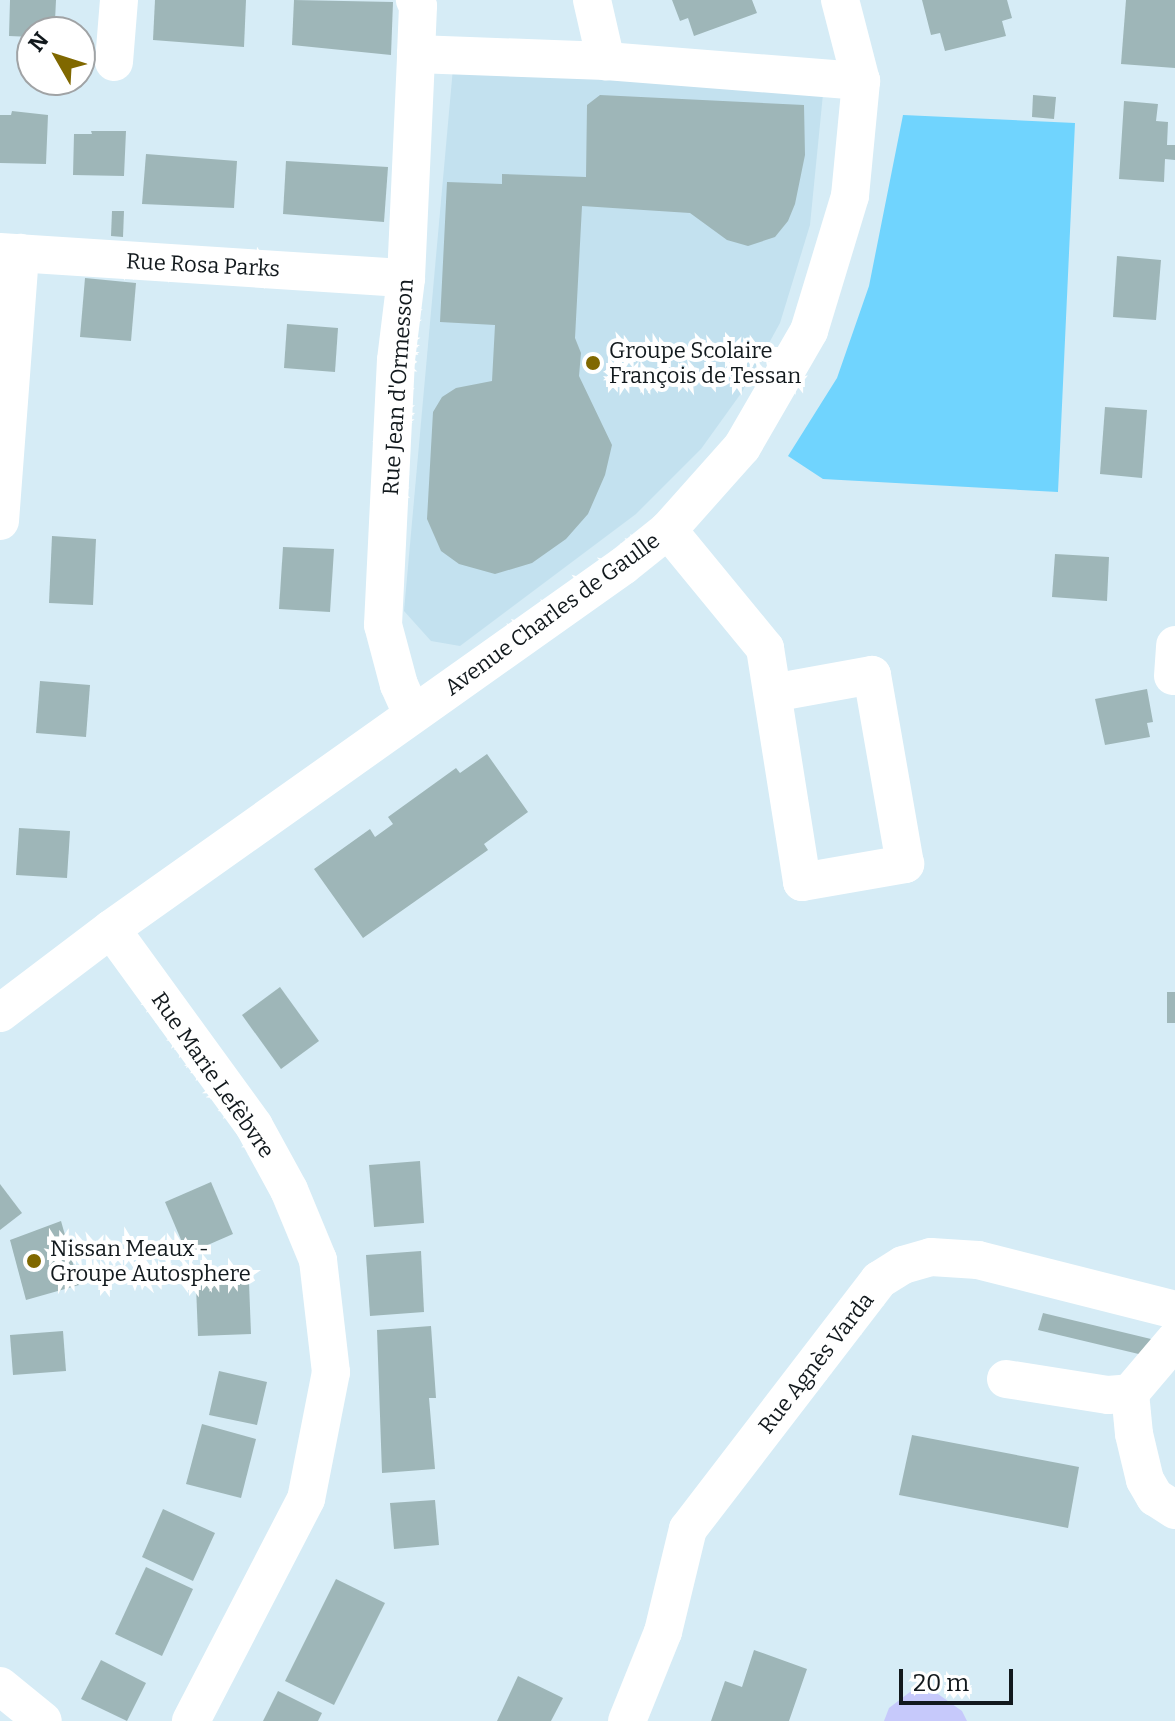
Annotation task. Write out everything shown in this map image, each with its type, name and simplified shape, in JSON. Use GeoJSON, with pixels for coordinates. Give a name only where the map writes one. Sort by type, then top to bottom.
{"type":"FeatureCollection","features":[{"type":"Feature","properties":{"kind":"street"},"geometry":{"type":"LineString","coordinates":[[114,62],[119,0]]}},
{"type":"Feature","properties":{"kind":"street","name":"Rue Jean d'Ormesson"},"geometry":{"type":"LineString","coordinates":[[412,714],[399,685],[383,625],[396,360],[406,278],[418,6],[415,0]]}},
{"type":"Feature","properties":{"kind":"street"},"geometry":{"type":"LineString","coordinates":[[592,0],[606,61]]}},
{"type":"Feature","properties":{"kind":"street","name":"Avenue Charles de Gaulle"},"geometry":{"type":"LineString","coordinates":[[0,1013],[111,929],[521,639],[668,530],[742,447],[809,331],[850,196],[861,81],[840,0]]}},
{"type":"Feature","properties":{"kind":"street"},"geometry":{"type":"LineString","coordinates":[[416,54],[606,61],[861,81]]}},
{"type":"Feature","properties":{"kind":"street"},"geometry":{"type":"LineString","coordinates":[[0,521],[10,253]]}},
{"type":"Feature","properties":{"kind":"street","name":"Rue Rosa Parks"},"geometry":{"type":"LineString","coordinates":[[10,253],[406,278]]}},
{"type":"Feature","properties":{"kind":"street"},"geometry":{"type":"LineString","coordinates":[[668,530],[765,648],[802,882],[905,864],[872,675],[773,693]]}},
{"type":"Feature","properties":{"kind":"street","name":"Rue Marie Lefèbvre"},"geometry":{"type":"LineString","coordinates":[[111,929],[254,1126],[289,1190],[318,1260],[331,1372],[306,1499],[191,1721]]}},
{"type":"Feature","properties":{"kind":"street","name":"Rue Agnès Varda"},"geometry":{"type":"LineString","coordinates":[[627,1721],[663,1632],[688,1529],[879,1280],[903,1265],[931,1257],[978,1260],[1175,1310]]}},
{"type":"Feature","properties":{"kind":"street"},"geometry":{"type":"LineString","coordinates":[[1006,1379],[1108,1395],[1130,1393],[1175,1340]]}},
{"type":"Feature","properties":{"kind":"street"},"geometry":{"type":"LineString","coordinates":[[1130,1393],[1134,1434],[1145,1480],[1155,1497],[1175,1510]]}},
{"type":"Feature","properties":{"kind":"street"},"geometry":{"type":"LineString","coordinates":[[0,1686],[43,1721]]}},
{"type":"Feature","properties":{"kind":"shaded area","name":"Groupe Scolaire François de Tessan"},"geometry":{"type":"Polygon","coordinates":[[[453,68],[823,94],[810,225],[780,323],[742,392],[701,449],[636,514],[460,646],[431,641],[404,611],[453,68]]]}},
{"type":"Feature","properties":{"kind":"shaded area"},"geometry":{"type":"Polygon","coordinates":[[[903,115],[1075,123],[1058,492],[823,479],[788,456],[837,378],[869,286],[903,115]]]}},
{"type":"Feature","properties":{"kind":"shaded area"},"geometry":{"type":"Polygon","coordinates":[[[910,1692],[938,1694],[962,1711],[967,1721],[884,1721],[889,1708],[910,1692]]]}},
{"type":"Feature","properties":{"kind":"building"},"geometry":{"type":"Polygon","coordinates":[[[10,0],[56,0],[55,16],[16,16],[16,36],[9,36],[10,0]]]}},
{"type":"Feature","properties":{"kind":"building"},"geometry":{"type":"Polygon","coordinates":[[[155,0],[246,0],[244,47],[153,40],[155,0]]]}},
{"type":"Feature","properties":{"kind":"building"},"geometry":{"type":"Polygon","coordinates":[[[294,0],[393,2],[391,55],[292,45],[294,0]]]}},
{"type":"Feature","properties":{"kind":"building"},"geometry":{"type":"Polygon","coordinates":[[[672,0],[752,0],[757,13],[694,36],[688,18],[680,21],[672,0]]]}},
{"type":"Feature","properties":{"kind":"building"},"geometry":{"type":"Polygon","coordinates":[[[922,0],[1007,0],[1012,18],[1002,21],[1006,36],[945,51],[940,33],[931,35],[922,0]]]}},
{"type":"Feature","properties":{"kind":"building"},"geometry":{"type":"Polygon","coordinates":[[[1126,0],[1175,0],[1175,68],[1121,64],[1126,0]]]}},
{"type":"Feature","properties":{"kind":"building"},"geometry":{"type":"Polygon","coordinates":[[[600,95],[804,105],[805,155],[795,204],[788,221],[775,237],[748,246],[727,240],[690,213],[582,206],[575,338],[581,353],[579,376],[612,445],[605,475],[588,514],[566,539],[532,563],[495,574],[459,564],[441,551],[427,519],[433,412],[442,397],[456,388],[492,381],[495,325],[440,322],[447,182],[502,184],[502,174],[586,177],[587,105],[600,95]]]}},
{"type":"Feature","properties":{"kind":"building"},"geometry":{"type":"Polygon","coordinates":[[[1033,95],[1056,97],[1054,119],[1032,117],[1033,95]]]}},
{"type":"Feature","properties":{"kind":"building"},"geometry":{"type":"Polygon","coordinates":[[[1124,101],[1158,104],[1156,121],[1168,122],[1167,145],[1175,145],[1175,160],[1165,159],[1164,182],[1119,179],[1124,101]]]}},
{"type":"Feature","properties":{"kind":"building"},"geometry":{"type":"Polygon","coordinates":[[[12,111],[48,115],[46,164],[0,163],[0,115],[11,115],[12,111]]]}},
{"type":"Feature","properties":{"kind":"building"},"geometry":{"type":"Polygon","coordinates":[[[91,131],[126,131],[124,176],[73,175],[74,134],[92,134],[91,131]]]}},
{"type":"Feature","properties":{"kind":"building"},"geometry":{"type":"Polygon","coordinates":[[[146,154],[237,161],[234,208],[142,204],[146,154]]]}},
{"type":"Feature","properties":{"kind":"building"},"geometry":{"type":"Polygon","coordinates":[[[286,161],[388,167],[384,222],[283,214],[286,161]]]}},
{"type":"Feature","properties":{"kind":"building"},"geometry":{"type":"Polygon","coordinates":[[[112,211],[124,211],[123,237],[111,236],[112,211]]]}},
{"type":"Feature","properties":{"kind":"building"},"geometry":{"type":"Polygon","coordinates":[[[1117,256],[1161,260],[1156,320],[1113,317],[1117,256]]]}},
{"type":"Feature","properties":{"kind":"building"},"geometry":{"type":"Polygon","coordinates":[[[85,278],[136,283],[131,341],[80,337],[85,278]]]}},
{"type":"Feature","properties":{"kind":"building"},"geometry":{"type":"Polygon","coordinates":[[[287,324],[338,328],[335,372],[284,368],[287,324]]]}},
{"type":"Feature","properties":{"kind":"building"},"geometry":{"type":"Polygon","coordinates":[[[1105,407],[1147,410],[1142,478],[1100,474],[1105,407]]]}},
{"type":"Feature","properties":{"kind":"building"},"geometry":{"type":"Polygon","coordinates":[[[52,536],[96,539],[93,605],[49,603],[52,536]]]}},
{"type":"Feature","properties":{"kind":"building"},"geometry":{"type":"Polygon","coordinates":[[[283,547],[334,549],[330,612],[279,609],[283,547]]]}},
{"type":"Feature","properties":{"kind":"building"},"geometry":{"type":"Polygon","coordinates":[[[1055,554],[1109,557],[1107,601],[1052,597],[1055,554]]]}},
{"type":"Feature","properties":{"kind":"building"},"geometry":{"type":"Polygon","coordinates":[[[40,681],[90,685],[86,737],[36,733],[40,681]]]}},
{"type":"Feature","properties":{"kind":"building"},"geometry":{"type":"Polygon","coordinates":[[[1147,689],[1153,722],[1147,723],[1150,737],[1105,745],[1095,699],[1147,689]]]}},
{"type":"Feature","properties":{"kind":"building"},"geometry":{"type":"Polygon","coordinates":[[[487,754],[528,812],[484,844],[488,850],[363,938],[314,869],[370,829],[375,837],[393,824],[388,817],[456,768],[460,773],[487,754]]]}},
{"type":"Feature","properties":{"kind":"building"},"geometry":{"type":"Polygon","coordinates":[[[19,828],[70,831],[67,878],[16,875],[19,828]]]}},
{"type":"Feature","properties":{"kind":"building"},"geometry":{"type":"Polygon","coordinates":[[[280,987],[319,1041],[281,1069],[242,1015],[280,987]]]}},
{"type":"Feature","properties":{"kind":"building"},"geometry":{"type":"Polygon","coordinates":[[[1167,992],[1175,992],[1175,1023],[1167,1023],[1167,992]]]}},
{"type":"Feature","properties":{"kind":"building"},"geometry":{"type":"Polygon","coordinates":[[[420,1161],[424,1223],[374,1227],[369,1165],[420,1161]]]}},
{"type":"Feature","properties":{"kind":"building"},"geometry":{"type":"Polygon","coordinates":[[[211,1182],[233,1234],[187,1254],[165,1202],[211,1182]]]}},
{"type":"Feature","properties":{"kind":"building"},"geometry":{"type":"Polygon","coordinates":[[[0,1184],[22,1213],[0,1230],[0,1184]]]}},
{"type":"Feature","properties":{"kind":"building"},"geometry":{"type":"Polygon","coordinates":[[[61,1221],[79,1285],[26,1300],[10,1240],[61,1221]]]}},
{"type":"Feature","properties":{"kind":"building"},"geometry":{"type":"Polygon","coordinates":[[[421,1251],[424,1312],[370,1316],[366,1255],[421,1251]]]}},
{"type":"Feature","properties":{"kind":"building"},"geometry":{"type":"Polygon","coordinates":[[[249,1283],[251,1334],[198,1336],[196,1286],[249,1283]]]}},
{"type":"Feature","properties":{"kind":"building"},"geometry":{"type":"Polygon","coordinates":[[[1043,1313],[1151,1339],[1147,1356],[1038,1330],[1043,1313]]]}},
{"type":"Feature","properties":{"kind":"building"},"geometry":{"type":"Polygon","coordinates":[[[431,1326],[436,1398],[429,1398],[435,1469],[382,1473],[377,1330],[431,1326]]]}},
{"type":"Feature","properties":{"kind":"building"},"geometry":{"type":"Polygon","coordinates":[[[63,1331],[66,1371],[13,1375],[10,1335],[63,1331]]]}},
{"type":"Feature","properties":{"kind":"building"},"geometry":{"type":"Polygon","coordinates":[[[219,1371],[267,1382],[257,1425],[209,1415],[219,1371]]]}},
{"type":"Feature","properties":{"kind":"building"},"geometry":{"type":"Polygon","coordinates":[[[202,1424],[256,1439],[241,1498],[186,1484],[202,1424]]]}},
{"type":"Feature","properties":{"kind":"building"},"geometry":{"type":"Polygon","coordinates":[[[912,1435],[1079,1467],[1068,1528],[899,1495],[912,1435]]]}},
{"type":"Feature","properties":{"kind":"building"},"geometry":{"type":"Polygon","coordinates":[[[435,1500],[439,1545],[394,1549],[390,1503],[435,1500]]]}},
{"type":"Feature","properties":{"kind":"building"},"geometry":{"type":"Polygon","coordinates":[[[163,1509],[215,1533],[193,1581],[142,1557],[163,1509]]]}},
{"type":"Feature","properties":{"kind":"building"},"geometry":{"type":"Polygon","coordinates":[[[146,1567],[193,1589],[162,1656],[115,1634],[146,1567]]]}},
{"type":"Feature","properties":{"kind":"building"},"geometry":{"type":"Polygon","coordinates":[[[336,1579],[385,1603],[334,1705],[285,1681],[336,1579]]]}},
{"type":"Feature","properties":{"kind":"building"},"geometry":{"type":"Polygon","coordinates":[[[754,1650],[807,1669],[789,1721],[711,1721],[725,1681],[742,1687],[754,1650]]]}},
{"type":"Feature","properties":{"kind":"building"},"geometry":{"type":"Polygon","coordinates":[[[101,1660],[146,1683],[127,1721],[81,1699],[101,1660]]]}},
{"type":"Feature","properties":{"kind":"building"},"geometry":{"type":"Polygon","coordinates":[[[518,1676],[563,1698],[551,1721],[497,1721],[518,1676]]]}},
{"type":"Feature","properties":{"kind":"building"},"geometry":{"type":"Polygon","coordinates":[[[278,1691],[322,1713],[318,1721],[263,1721],[278,1691]]]}},
{"type":"Feature","properties":{"kind":"place","name":"Groupe Scolaire François de Tessan"},"geometry":{"type":"Point","coordinates":[593,363]}},
{"type":"Feature","properties":{"kind":"place","name":"Nissan Meaux - Groupe Autosphere"},"geometry":{"type":"Point","coordinates":[34,1261]}}]}
